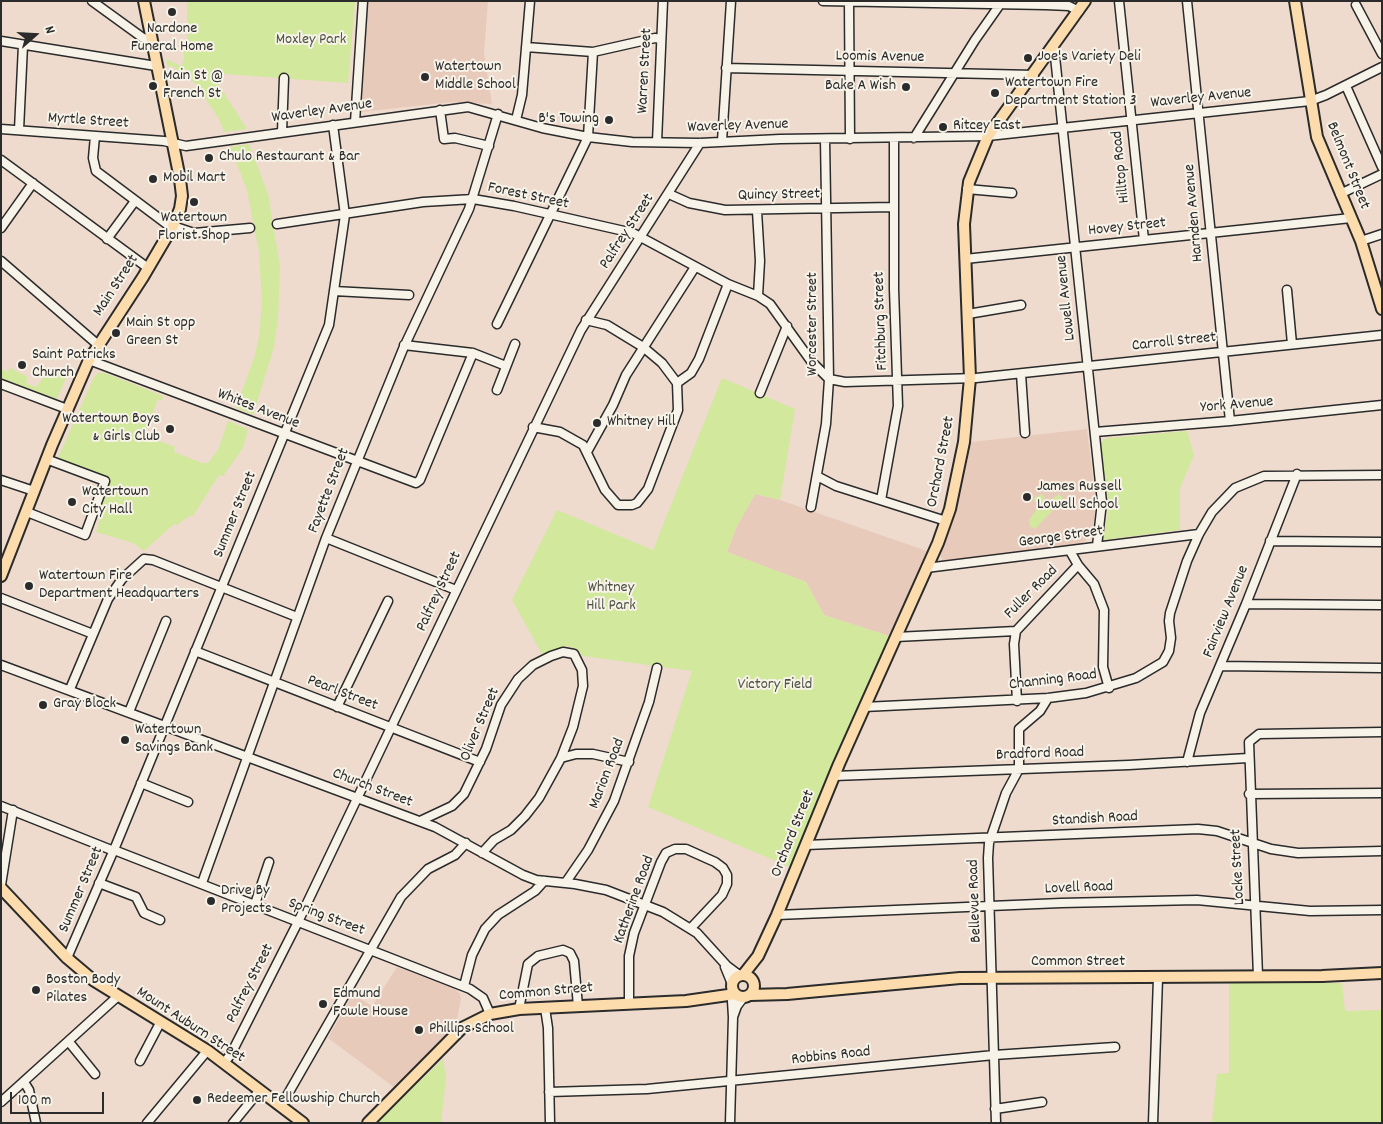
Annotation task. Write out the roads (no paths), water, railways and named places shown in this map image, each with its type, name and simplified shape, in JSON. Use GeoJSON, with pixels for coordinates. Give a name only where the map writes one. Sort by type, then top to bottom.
{"type":"FeatureCollection","features":[{"type":"Feature","properties":{"kind":"main road","name":"Main Street"},"geometry":{"type":"LineString","coordinates":[[1,576],[66,409],[89,360],[97,344],[173,227],[182,196],[144,1]]}},
{"type":"Feature","properties":{"kind":"main road","name":"Orchard Street"},"geometry":{"type":"LineString","coordinates":[[758,956],[754,988],[739,987],[758,956],[777,915],[834,776],[946,521],[960,464],[970,378],[964,210],[967,189],[988,136],[1034,75],[1085,1]]}},
{"type":"Feature","properties":{"kind":"main road","name":"Belmont Street"},"geometry":{"type":"LineString","coordinates":[[1295,1],[1310,101],[1320,148],[1361,242],[1381,304]]}},
{"type":"Feature","properties":{"kind":"main road","name":"Mount Auburn Street"},"geometry":{"type":"LineString","coordinates":[[2,891],[67,958],[93,980],[117,997],[207,1051],[303,1123]]}},
{"type":"Feature","properties":{"kind":"main road","name":"Common Street"},"geometry":{"type":"LineString","coordinates":[[368,1123],[462,1028],[490,1014],[519,1009],[686,1001],[710,997],[739,987],[774,994],[942,979],[1334,976],[1382,973]]}},
{"type":"Feature","properties":{"kind":"main road"},"geometry":{"type":"LineString","coordinates":[[754,982],[774,994]]}},
{"type":"Feature","properties":{"kind":"street"},"geometry":{"type":"LineString","coordinates":[[92,1],[143,38],[151,40]]}},
{"type":"Feature","properties":{"kind":"street"},"geometry":{"type":"LineString","coordinates":[[355,122],[363,1]]}},
{"type":"Feature","properties":{"kind":"street"},"geometry":{"type":"LineString","coordinates":[[516,120],[522,94],[530,1]]}},
{"type":"Feature","properties":{"kind":"street","name":"Warren Street"},"geometry":{"type":"LineString","coordinates":[[657,142],[663,1]]}},
{"type":"Feature","properties":{"kind":"street"},"geometry":{"type":"LineString","coordinates":[[722,141],[731,1]]}},
{"type":"Feature","properties":{"kind":"street"},"geometry":{"type":"LineString","coordinates":[[823,1],[1001,3],[1069,6],[1079,11]]}},
{"type":"Feature","properties":{"kind":"street","name":"Hilltop Road"},"geometry":{"type":"LineString","coordinates":[[1119,1],[1144,240]]}},
{"type":"Feature","properties":{"kind":"street","name":"Harnden Avenue"},"geometry":{"type":"LineString","coordinates":[[1187,1],[1200,113],[1230,422]]}},
{"type":"Feature","properties":{"kind":"street"},"geometry":{"type":"LineString","coordinates":[[849,2],[848,71],[850,139]]}},
{"type":"Feature","properties":{"kind":"street"},"geometry":{"type":"LineString","coordinates":[[914,138],[1001,3]]}},
{"type":"Feature","properties":{"kind":"street"},"geometry":{"type":"LineString","coordinates":[[1356,6],[1382,54]]}},
{"type":"Feature","properties":{"kind":"street"},"geometry":{"type":"LineString","coordinates":[[526,47],[593,52],[655,38],[661,39]]}},
{"type":"Feature","properties":{"kind":"street"},"geometry":{"type":"LineString","coordinates":[[1,41],[156,66]]}},
{"type":"Feature","properties":{"kind":"street"},"geometry":{"type":"LineString","coordinates":[[19,130],[23,45]]}},
{"type":"Feature","properties":{"kind":"street","name":"Lowell Avenue"},"geometry":{"type":"LineString","coordinates":[[1054,47],[1102,502],[1097,546]]}},
{"type":"Feature","properties":{"kind":"street"},"geometry":{"type":"LineString","coordinates":[[497,324],[588,137],[593,52]]}},
{"type":"Feature","properties":{"kind":"street","name":"Waverley Avenue"},"geometry":{"type":"LineString","coordinates":[[173,143],[189,145],[472,107],[516,120],[588,137],[612,140],[700,143],[988,136],[1310,101],[1346,86],[1382,67]]}},
{"type":"Feature","properties":{"kind":"street","name":"Loomis Avenue"},"geometry":{"type":"LineString","coordinates":[[726,68],[1034,75]]}},
{"type":"Feature","properties":{"kind":"street"},"geometry":{"type":"LineString","coordinates":[[282,132],[284,78]]}},
{"type":"Feature","properties":{"kind":"street"},"geometry":{"type":"LineString","coordinates":[[1346,86],[1382,167]]}},
{"type":"Feature","properties":{"kind":"street"},"geometry":{"type":"LineString","coordinates":[[440,110],[444,139],[455,138],[489,146]]}},
{"type":"Feature","properties":{"kind":"street","name":"Fayette Street"},"geometry":{"type":"LineString","coordinates":[[202,883],[326,538],[404,345],[473,199],[498,114]]}},
{"type":"Feature","properties":{"kind":"street","name":"Summer Street"},"geometry":{"type":"LineString","coordinates":[[67,958],[114,850],[329,325],[345,215],[333,125]]}},
{"type":"Feature","properties":{"kind":"street","name":"Myrtle Street"},"geometry":{"type":"LineString","coordinates":[[1,128],[173,143]]}},
{"type":"Feature","properties":{"kind":"street"},"geometry":{"type":"LineString","coordinates":[[95,136],[93,158],[96,171],[173,227],[194,233],[250,228]]}},
{"type":"Feature","properties":{"kind":"street","name":"Worcester Street"},"geometry":{"type":"LineString","coordinates":[[810,507],[826,424],[829,379],[825,139]]}},
{"type":"Feature","properties":{"kind":"street","name":"Fitchburg Street"},"geometry":{"type":"LineString","coordinates":[[881,500],[898,420],[893,207],[894,139]]}},
{"type":"Feature","properties":{"kind":"street","name":"Palfrey Street"},"geometry":{"type":"LineString","coordinates":[[224,1063],[232,1053],[298,922],[533,427],[586,320],[669,194],[700,143]]}},
{"type":"Feature","properties":{"kind":"street"},"geometry":{"type":"LineString","coordinates":[[1,160],[148,268]]}},
{"type":"Feature","properties":{"kind":"street"},"geometry":{"type":"LineString","coordinates":[[1340,194],[1382,174]]}},
{"type":"Feature","properties":{"kind":"street"},"geometry":{"type":"LineString","coordinates":[[1,228],[33,183]]}},
{"type":"Feature","properties":{"kind":"street"},"geometry":{"type":"LineString","coordinates":[[967,189],[1012,193]]}},
{"type":"Feature","properties":{"kind":"street","name":"Quincy Street"},"geometry":{"type":"LineString","coordinates":[[669,194],[706,208],[757,211],[893,207]]}},
{"type":"Feature","properties":{"kind":"street","name":"Forest Street"},"geometry":{"type":"LineString","coordinates":[[277,224],[423,202],[473,199],[549,214],[641,236],[695,267],[728,284],[758,296],[770,304],[811,361],[829,379]]}},
{"type":"Feature","properties":{"kind":"street"},"geometry":{"type":"LineString","coordinates":[[107,239],[135,201]]}},
{"type":"Feature","properties":{"kind":"street"},"geometry":{"type":"LineString","coordinates":[[757,211],[760,261],[758,296]]}},
{"type":"Feature","properties":{"kind":"street","name":"Hovey Street"},"geometry":{"type":"LineString","coordinates":[[965,259],[1351,218]]}},
{"type":"Feature","properties":{"kind":"street"},"geometry":{"type":"LineString","coordinates":[[1361,242],[1382,234]]}},
{"type":"Feature","properties":{"kind":"street"},"geometry":{"type":"LineString","coordinates":[[1,261],[97,344]]}},
{"type":"Feature","properties":{"kind":"street"},"geometry":{"type":"LineString","coordinates":[[588,450],[596,438],[626,375],[695,267]]}},
{"type":"Feature","properties":{"kind":"street"},"geometry":{"type":"LineString","coordinates":[[677,382],[691,373],[699,359],[728,284]]}},
{"type":"Feature","properties":{"kind":"street"},"geometry":{"type":"LineString","coordinates":[[1287,290],[1292,344]]}},
{"type":"Feature","properties":{"kind":"street"},"geometry":{"type":"LineString","coordinates":[[334,291],[409,295]]}},
{"type":"Feature","properties":{"kind":"street"},"geometry":{"type":"LineString","coordinates":[[968,314],[1022,305]]}},
{"type":"Feature","properties":{"kind":"street"},"geometry":{"type":"LineString","coordinates":[[533,427],[549,429],[573,438],[588,450],[605,490],[618,505],[624,506],[637,503],[648,489],[672,427],[679,398],[677,382],[662,362],[643,347],[607,326],[586,320]]}},
{"type":"Feature","properties":{"kind":"street"},"geometry":{"type":"LineString","coordinates":[[760,393],[787,326]]}},
{"type":"Feature","properties":{"kind":"street","name":"Carroll Street"},"geometry":{"type":"LineString","coordinates":[[829,379],[845,382],[898,381],[1021,374],[1382,335]]}},
{"type":"Feature","properties":{"kind":"street"},"geometry":{"type":"LineString","coordinates":[[497,390],[515,344]]}},
{"type":"Feature","properties":{"kind":"street"},"geometry":{"type":"LineString","coordinates":[[404,345],[473,353],[506,366]]}},
{"type":"Feature","properties":{"kind":"street","name":"Whites Avenue"},"geometry":{"type":"LineString","coordinates":[[89,360],[356,462],[419,483],[473,353]]}},
{"type":"Feature","properties":{"kind":"street"},"geometry":{"type":"LineString","coordinates":[[1021,374],[1025,433]]}},
{"type":"Feature","properties":{"kind":"street"},"geometry":{"type":"LineString","coordinates":[[1,384],[66,409]]}},
{"type":"Feature","properties":{"kind":"street","name":"York Avenue"},"geometry":{"type":"LineString","coordinates":[[1095,435],[1382,405]]}},
{"type":"Feature","properties":{"kind":"street"},"geometry":{"type":"LineString","coordinates":[[27,512],[85,535],[105,481],[46,459]]}},
{"type":"Feature","properties":{"kind":"street","name":"Channing Road"},"geometry":{"type":"LineString","coordinates":[[864,707],[1048,698],[1109,688],[1136,678],[1163,662],[1172,638],[1169,621],[1170,612],[1198,534],[1212,512],[1235,488],[1264,476],[1297,474],[1382,475]]}},
{"type":"Feature","properties":{"kind":"street","name":"Fairview Avenue"},"geometry":{"type":"LineString","coordinates":[[1187,762],[1200,713],[1246,604],[1297,474]]}},
{"type":"Feature","properties":{"kind":"street"},"geometry":{"type":"LineString","coordinates":[[817,476],[836,486],[946,521]]}},
{"type":"Feature","properties":{"kind":"street"},"geometry":{"type":"LineString","coordinates":[[1,480],[34,491]]}},
{"type":"Feature","properties":{"kind":"street","name":"George Street"},"geometry":{"type":"LineString","coordinates":[[926,568],[1198,534]]}},
{"type":"Feature","properties":{"kind":"street"},"geometry":{"type":"LineString","coordinates":[[326,538],[456,590]]}},
{"type":"Feature","properties":{"kind":"street"},"geometry":{"type":"LineString","coordinates":[[1270,541],[1382,542]]}},
{"type":"Feature","properties":{"kind":"street","name":"Fuller Road"},"geometry":{"type":"LineString","coordinates":[[896,637],[1016,631],[1078,565],[1070,551]]}},
{"type":"Feature","properties":{"kind":"street"},"geometry":{"type":"LineString","coordinates":[[70,689],[116,586],[144,559],[151,559],[297,617]]}},
{"type":"Feature","properties":{"kind":"street"},"geometry":{"type":"LineString","coordinates":[[1078,565],[1094,584],[1102,603],[1105,621],[1103,667],[1109,688]]}},
{"type":"Feature","properties":{"kind":"street"},"geometry":{"type":"LineString","coordinates":[[1,598],[93,634]]}},
{"type":"Feature","properties":{"kind":"street"},"geometry":{"type":"LineString","coordinates":[[337,707],[388,600]]}},
{"type":"Feature","properties":{"kind":"street"},"geometry":{"type":"LineString","coordinates":[[1246,604],[1382,605]]}},
{"type":"Feature","properties":{"kind":"street"},"geometry":{"type":"LineString","coordinates":[[129,712],[166,621]]}},
{"type":"Feature","properties":{"kind":"street"},"geometry":{"type":"LineString","coordinates":[[1016,631],[1014,644],[1017,701]]}},
{"type":"Feature","properties":{"kind":"street","name":"Pearl Street"},"geometry":{"type":"LineString","coordinates":[[195,651],[480,762]]}},
{"type":"Feature","properties":{"kind":"street","name":"Oliver Street"},"geometry":{"type":"LineString","coordinates":[[420,822],[444,810],[458,800],[469,786],[501,705],[518,678],[533,665],[562,652],[574,654],[582,670],[583,686],[573,726],[561,758]]}},
{"type":"Feature","properties":{"kind":"street","name":"Church Street"},"geometry":{"type":"LineString","coordinates":[[1,665],[70,689],[420,822],[466,843],[515,872],[544,881],[566,882],[606,890],[645,904],[672,916],[691,928],[719,957],[739,987]]}},
{"type":"Feature","properties":{"kind":"street"},"geometry":{"type":"LineString","coordinates":[[1220,666],[1382,668]]}},
{"type":"Feature","properties":{"kind":"street","name":"Marion Road"},"geometry":{"type":"LineString","coordinates":[[566,882],[605,820],[629,762],[649,702],[656,668]]}},
{"type":"Feature","properties":{"kind":"street","name":"Bellevue Road"},"geometry":{"type":"LineString","coordinates":[[996,1123],[988,858],[990,839],[1006,794],[1018,769],[1019,729],[1040,711],[1048,698]]}},
{"type":"Feature","properties":{"kind":"street"},"geometry":{"type":"LineString","coordinates":[[1248,758],[1249,742],[1260,734],[1382,732]]}},
{"type":"Feature","properties":{"kind":"street"},"geometry":{"type":"LineString","coordinates":[[482,853],[494,840],[511,830],[525,816],[538,798],[561,758],[576,754],[594,754],[629,762]]}},
{"type":"Feature","properties":{"kind":"street","name":"Bradford Road"},"geometry":{"type":"LineString","coordinates":[[834,776],[1248,758]]}},
{"type":"Feature","properties":{"kind":"street","name":"Locke Street"},"geometry":{"type":"LineString","coordinates":[[1248,758],[1258,976]]}},
{"type":"Feature","properties":{"kind":"street"},"geometry":{"type":"LineString","coordinates":[[141,783],[188,802]]}},
{"type":"Feature","properties":{"kind":"street"},"geometry":{"type":"LineString","coordinates":[[1249,794],[1382,793]]}},
{"type":"Feature","properties":{"kind":"street","name":"Spring Street"},"geometry":{"type":"LineString","coordinates":[[1,806],[464,986],[479,995],[490,1014]]}},
{"type":"Feature","properties":{"kind":"street"},"geometry":{"type":"LineString","coordinates":[[2,891],[13,810]]}},
{"type":"Feature","properties":{"kind":"street","name":"Standish Road"},"geometry":{"type":"LineString","coordinates":[[806,845],[990,839],[1198,829],[1217,831],[1252,843],[1298,853],[1382,851]]}},
{"type":"Feature","properties":{"kind":"street"},"geometry":{"type":"LineString","coordinates":[[281,1106],[402,897],[428,869],[455,855],[466,843]]}},
{"type":"Feature","properties":{"kind":"street","name":"Katherine Road"},"geometry":{"type":"LineString","coordinates":[[629,1003],[629,956],[634,933],[661,862],[666,853],[675,849],[686,849],[715,862],[726,871],[727,884],[722,895],[691,928]]}},
{"type":"Feature","properties":{"kind":"street"},"geometry":{"type":"LineString","coordinates":[[255,904],[269,862]]}},
{"type":"Feature","properties":{"kind":"street"},"geometry":{"type":"LineString","coordinates":[[464,986],[472,954],[485,929],[498,916],[535,891],[544,881]]}},
{"type":"Feature","properties":{"kind":"street"},"geometry":{"type":"LineString","coordinates":[[100,883],[136,897],[144,913],[160,920]]}},
{"type":"Feature","properties":{"kind":"street","name":"Lovell Road"},"geometry":{"type":"LineString","coordinates":[[777,915],[1197,900],[1310,910],[1382,910]]}},
{"type":"Feature","properties":{"kind":"street"},"geometry":{"type":"LineString","coordinates":[[519,1009],[528,964],[538,956],[563,950],[570,953],[574,960],[578,1006]]}},
{"type":"Feature","properties":{"kind":"street"},"geometry":{"type":"LineString","coordinates":[[1153,1123],[1158,978]]}},
{"type":"Feature","properties":{"kind":"street"},"geometry":{"type":"LineString","coordinates":[[730,1123],[732,1004],[739,987]]}},
{"type":"Feature","properties":{"kind":"street"},"geometry":{"type":"LineString","coordinates":[[1,1102],[117,997]]}},
{"type":"Feature","properties":{"kind":"street"},"geometry":{"type":"LineString","coordinates":[[545,1008],[550,1123]]}},
{"type":"Feature","properties":{"kind":"street"},"geometry":{"type":"LineString","coordinates":[[140,1061],[160,1023]]}},
{"type":"Feature","properties":{"kind":"street"},"geometry":{"type":"LineString","coordinates":[[69,1042],[95,1074]]}},
{"type":"Feature","properties":{"kind":"street","name":"Robbins Road"},"geometry":{"type":"LineString","coordinates":[[549,1092],[640,1090],[994,1055],[1115,1047]]}},
{"type":"Feature","properties":{"kind":"street"},"geometry":{"type":"LineString","coordinates":[[147,1123],[207,1051]]}},
{"type":"Feature","properties":{"kind":"street"},"geometry":{"type":"LineString","coordinates":[[24,1082],[29,1090],[36,1123]]}},
{"type":"Feature","properties":{"kind":"street"},"geometry":{"type":"LineString","coordinates":[[234,1123],[260,1090]]}},
{"type":"Feature","properties":{"kind":"street"},"geometry":{"type":"LineString","coordinates":[[995,1109],[1042,1102]]}},
{"type":"Feature","properties":{"kind":"place","name":"Nardone Funeral Home"},"geometry":{"type":"Point","coordinates":[172,12]}},
{"type":"Feature","properties":{"kind":"place","name":"Joe's Variety Deli"},"geometry":{"type":"Point","coordinates":[1028,58]}},
{"type":"Feature","properties":{"kind":"place","name":"Watertown Middle School"},"geometry":{"type":"Point","coordinates":[425,77]}},
{"type":"Feature","properties":{"kind":"place","name":"Main St @ French St"},"geometry":{"type":"Point","coordinates":[153,86]}},
{"type":"Feature","properties":{"kind":"place","name":"Bake A Wish"},"geometry":{"type":"Point","coordinates":[906,87]}},
{"type":"Feature","properties":{"kind":"place","name":"Watertown Fire Department Station 3"},"geometry":{"type":"Point","coordinates":[995,93]}},
{"type":"Feature","properties":{"kind":"place","name":"B's Towing"},"geometry":{"type":"Point","coordinates":[609,120]}},
{"type":"Feature","properties":{"kind":"place","name":"Ritcey East"},"geometry":{"type":"Point","coordinates":[943,127]}},
{"type":"Feature","properties":{"kind":"place","name":"Chulo Restaurant & Bar"},"geometry":{"type":"Point","coordinates":[209,158]}},
{"type":"Feature","properties":{"kind":"place","name":"Mobil Mart"},"geometry":{"type":"Point","coordinates":[153,179]}},
{"type":"Feature","properties":{"kind":"place","name":"Watertown Florist Shop"},"geometry":{"type":"Point","coordinates":[194,202]}},
{"type":"Feature","properties":{"kind":"place","name":"Main St opp Green St"},"geometry":{"type":"Point","coordinates":[116,333]}},
{"type":"Feature","properties":{"kind":"place","name":"Saint Patricks Church"},"geometry":{"type":"Point","coordinates":[22,365]}},
{"type":"Feature","properties":{"kind":"place","name":"Whitney Hill"},"geometry":{"type":"Point","coordinates":[597,423]}},
{"type":"Feature","properties":{"kind":"place","name":"Watertown Boys & Girls Club"},"geometry":{"type":"Point","coordinates":[170,429]}},
{"type":"Feature","properties":{"kind":"place","name":"James Russell Lowell School"},"geometry":{"type":"Point","coordinates":[1027,497]}},
{"type":"Feature","properties":{"kind":"place","name":"Watertown City Hall"},"geometry":{"type":"Point","coordinates":[72,502]}},
{"type":"Feature","properties":{"kind":"place","name":"Watertown Fire Department Headquarters"},"geometry":{"type":"Point","coordinates":[29,586]}},
{"type":"Feature","properties":{"kind":"place","name":"Gray Block"},"geometry":{"type":"Point","coordinates":[43,705]}},
{"type":"Feature","properties":{"kind":"place","name":"Watertown Savings Bank"},"geometry":{"type":"Point","coordinates":[125,740]}},
{"type":"Feature","properties":{"kind":"place","name":"Drive By Projects"},"geometry":{"type":"Point","coordinates":[211,901]}},
{"type":"Feature","properties":{"kind":"place","name":"Boston Body Pilates"},"geometry":{"type":"Point","coordinates":[36,990]}},
{"type":"Feature","properties":{"kind":"place","name":"Edmund Fowle House"},"geometry":{"type":"Point","coordinates":[323,1004]}},
{"type":"Feature","properties":{"kind":"place","name":"Phillips School"},"geometry":{"type":"Point","coordinates":[419,1030]}},
{"type":"Feature","properties":{"kind":"place","name":"Redeemer Fellowship Church"},"geometry":{"type":"Point","coordinates":[197,1100]}},
{"type":"Feature","properties":{"kind":"park label","name":"Moxley Park"},"geometry":{"type":"Point","coordinates":[311,41]}},
{"type":"Feature","properties":{"kind":"park label","name":"Whitney Hill Park"},"geometry":{"type":"Point","coordinates":[611,598]}},
{"type":"Feature","properties":{"kind":"park label","name":"Victory Field"},"geometry":{"type":"Point","coordinates":[775,686]}}]}
